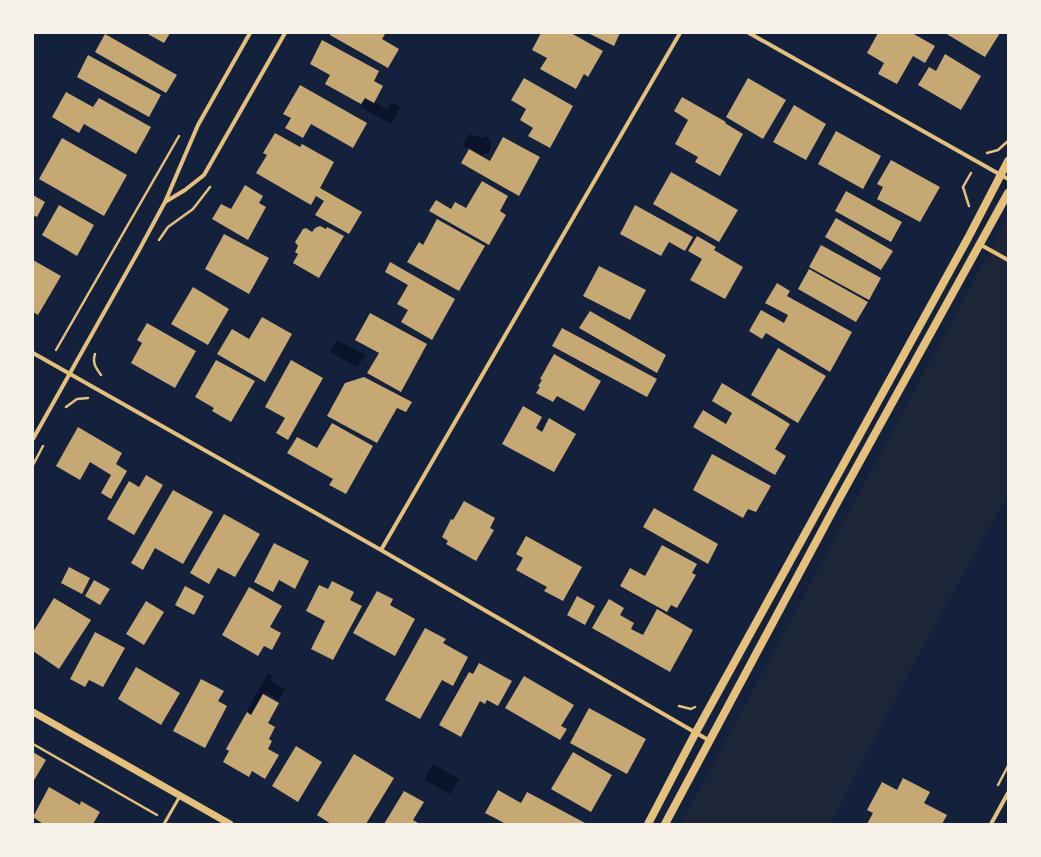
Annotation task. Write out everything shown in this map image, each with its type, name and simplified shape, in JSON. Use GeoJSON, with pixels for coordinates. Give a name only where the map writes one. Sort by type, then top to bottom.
{"type":"FeatureCollection","features":[{"type":"Feature","properties":{"kind":"main road"},"geometry":{"type":"LineString","coordinates":[[648,824],[696,732],[968,238],[1008,161]]}},
{"type":"Feature","properties":{"kind":"main road"},"geometry":{"type":"LineString","coordinates":[[665,824],[909,371],[981,245],[1008,193]]}},
{"type":"Feature","properties":{"kind":"street"},"geometry":{"type":"LineString","coordinates":[[33,439],[165,202],[198,125],[250,33]]}},
{"type":"Feature","properties":{"kind":"street"},"geometry":{"type":"LineString","coordinates":[[165,202],[185,190],[204,175],[285,33]]}},
{"type":"Feature","properties":{"kind":"street"},"geometry":{"type":"LineString","coordinates":[[381,550],[680,33]]}},
{"type":"Feature","properties":{"kind":"street"},"geometry":{"type":"LineString","coordinates":[[749,33],[1008,179]]}},
{"type":"Feature","properties":{"kind":"street"},"geometry":{"type":"LineString","coordinates":[[981,245],[1008,260]]}},
{"type":"Feature","properties":{"kind":"street"},"geometry":{"type":"LineString","coordinates":[[33,352],[381,550],[710,741]]}},
{"type":"Feature","properties":{"kind":"street"},"geometry":{"type":"LineString","coordinates":[[33,712],[230,824]]}},
{"type":"Feature","properties":{"kind":"street"},"geometry":{"type":"LineString","coordinates":[[991,824],[1008,793]]}},
{"type":"Feature","properties":{"kind":"lane"},"geometry":{"type":"LineString","coordinates":[[164,824],[180,796]]}},
{"type":"Feature","properties":{"kind":"path"},"geometry":{"type":"LineString","coordinates":[[56,350],[180,134]]}},
{"type":"Feature","properties":{"kind":"path"},"geometry":{"type":"LineString","coordinates":[[156,245],[168,227],[177,219],[193,209],[213,181]]}},
{"type":"Feature","properties":{"kind":"path"},"geometry":{"type":"LineString","coordinates":[[96,353],[93,360],[95,367],[101,375]]}},
{"type":"Feature","properties":{"kind":"path"},"geometry":{"type":"LineString","coordinates":[[62,412],[68,404],[78,399],[93,399]]}},
{"type":"Feature","properties":{"kind":"path"},"geometry":{"type":"LineString","coordinates":[[33,465],[44,445]]}},
{"type":"Feature","properties":{"kind":"path"},"geometry":{"type":"LineString","coordinates":[[33,744],[166,820]]}},
{"type":"Feature","properties":{"kind":"shaded area"},"geometry":{"type":"Polygon","coordinates":[[[366,97],[388,110],[392,103],[400,107],[391,124],[361,107],[366,97]]]}},
{"type":"Feature","properties":{"kind":"shaded area"},"geometry":{"type":"Polygon","coordinates":[[[469,134],[481,138],[488,136],[491,146],[488,153],[481,155],[462,145],[469,134]]]}},
{"type":"Feature","properties":{"kind":"shaded area"},"geometry":{"type":"Polygon","coordinates":[[[1008,217],[1008,494],[921,650],[830,824],[681,824],[1008,217]]]}},
{"type":"Feature","properties":{"kind":"shaded area"},"geometry":{"type":"Polygon","coordinates":[[[337,340],[365,355],[358,367],[330,352],[337,340]]]}},
{"type":"Feature","properties":{"kind":"shaded area"},"geometry":{"type":"Polygon","coordinates":[[[268,673],[273,676],[270,681],[285,689],[279,700],[264,692],[251,716],[246,713],[268,673]]]}},
{"type":"Feature","properties":{"kind":"shaded area"},"geometry":{"type":"Polygon","coordinates":[[[433,764],[459,779],[450,794],[424,780],[433,764]]]}},
{"type":"Feature","properties":{"kind":"building"},"geometry":{"type":"Polygon","coordinates":[[[146,33],[170,33],[164,43],[146,33]]]}},
{"type":"Feature","properties":{"kind":"building"},"geometry":{"type":"Polygon","coordinates":[[[331,33],[383,33],[385,34],[382,39],[399,49],[388,68],[330,35],[331,33]]]}},
{"type":"Feature","properties":{"kind":"building"},"geometry":{"type":"Polygon","coordinates":[[[541,33],[571,33],[603,51],[588,77],[584,74],[576,89],[540,69],[547,58],[532,50],[541,33]]]}},
{"type":"Feature","properties":{"kind":"building"},"geometry":{"type":"Polygon","coordinates":[[[588,33],[620,33],[614,46],[588,33]]]}},
{"type":"Feature","properties":{"kind":"building"},"geometry":{"type":"Polygon","coordinates":[[[878,33],[912,33],[935,46],[925,63],[913,56],[897,84],[878,74],[884,63],[867,53],[878,33]]]}},
{"type":"Feature","properties":{"kind":"building"},"geometry":{"type":"Polygon","coordinates":[[[945,33],[1000,33],[985,57],[945,33]]]}},
{"type":"Feature","properties":{"kind":"building"},"geometry":{"type":"Polygon","coordinates":[[[105,34],[177,75],[166,93],[95,52],[105,34]]]}},
{"type":"Feature","properties":{"kind":"building"},"geometry":{"type":"Polygon","coordinates":[[[322,40],[379,71],[374,81],[383,86],[374,103],[365,98],[361,104],[325,84],[330,75],[310,64],[322,40]]]}},
{"type":"Feature","properties":{"kind":"building"},"geometry":{"type":"Polygon","coordinates":[[[945,54],[981,76],[961,110],[918,85],[929,67],[936,71],[945,54]]]}},
{"type":"Feature","properties":{"kind":"building"},"geometry":{"type":"Polygon","coordinates":[[[88,55],[161,95],[149,117],[77,77],[88,55]]]}},
{"type":"Feature","properties":{"kind":"building"},"geometry":{"type":"Polygon","coordinates":[[[524,78],[573,106],[550,148],[528,136],[533,128],[520,120],[526,109],[511,100],[524,78]]]}},
{"type":"Feature","properties":{"kind":"building"},"geometry":{"type":"Polygon","coordinates":[[[748,78],[786,100],[763,139],[726,117],[748,78]]]}},
{"type":"Feature","properties":{"kind":"building"},"geometry":{"type":"Polygon","coordinates":[[[300,85],[367,123],[353,148],[311,124],[303,138],[285,128],[291,118],[283,114],[300,85]]]}},
{"type":"Feature","properties":{"kind":"building"},"geometry":{"type":"Polygon","coordinates":[[[66,92],[93,107],[99,98],[151,127],[136,154],[84,124],[79,133],[52,117],[66,92]]]}},
{"type":"Feature","properties":{"kind":"building"},"geometry":{"type":"Polygon","coordinates":[[[682,97],[726,122],[725,123],[743,134],[720,176],[695,162],[698,157],[675,144],[688,120],[674,111],[682,97]]]}},
{"type":"Feature","properties":{"kind":"building"},"geometry":{"type":"Polygon","coordinates":[[[794,105],[826,124],[806,160],[773,142],[794,105]]]}},
{"type":"Feature","properties":{"kind":"building"},"geometry":{"type":"Polygon","coordinates":[[[836,131],[881,156],[863,189],[818,164],[836,131]]]}},
{"type":"Feature","properties":{"kind":"building"},"geometry":{"type":"Polygon","coordinates":[[[275,133],[300,147],[302,144],[334,162],[320,188],[362,212],[349,234],[315,215],[324,201],[316,196],[311,205],[256,173],[267,155],[263,153],[275,133]]]}},
{"type":"Feature","properties":{"kind":"building"},"geometry":{"type":"Polygon","coordinates":[[[503,137],[540,157],[519,196],[461,163],[469,149],[490,161],[503,137]]]}},
{"type":"Feature","properties":{"kind":"building"},"geometry":{"type":"Polygon","coordinates":[[[62,138],[127,175],[104,216],[39,179],[62,138]]]}},
{"type":"Feature","properties":{"kind":"building"},"geometry":{"type":"Polygon","coordinates":[[[891,160],[940,187],[920,222],[877,199],[883,187],[877,184],[891,160]]]}},
{"type":"Feature","properties":{"kind":"building"},"geometry":{"type":"Polygon","coordinates":[[[671,172],[738,210],[719,242],[653,204],[671,172]]]}},
{"type":"Feature","properties":{"kind":"building"},"geometry":{"type":"Polygon","coordinates":[[[482,181],[508,196],[500,211],[506,215],[489,245],[429,211],[436,200],[451,209],[455,202],[466,208],[482,181]]]}},
{"type":"Feature","properties":{"kind":"building"},"geometry":{"type":"Polygon","coordinates":[[[245,185],[263,196],[259,203],[266,207],[248,240],[212,219],[221,204],[231,209],[245,185]]]}},
{"type":"Feature","properties":{"kind":"building"},"geometry":{"type":"Polygon","coordinates":[[[846,191],[902,222],[891,242],[835,211],[846,191]]]}},
{"type":"Feature","properties":{"kind":"building"},"geometry":{"type":"Polygon","coordinates":[[[33,195],[45,202],[37,217],[33,215],[33,195]]]}},
{"type":"Feature","properties":{"kind":"building"},"geometry":{"type":"Polygon","coordinates":[[[59,205],[94,225],[77,256],[42,235],[59,205]]]}},
{"type":"Feature","properties":{"kind":"building"},"geometry":{"type":"Polygon","coordinates":[[[635,205],[693,237],[685,251],[669,242],[661,256],[620,234],[635,205]]]}},
{"type":"Feature","properties":{"kind":"building"},"geometry":{"type":"Polygon","coordinates":[[[836,218],[893,251],[881,270],[825,237],[836,218]]]}},
{"type":"Feature","properties":{"kind":"building"},"geometry":{"type":"Polygon","coordinates":[[[437,219],[485,246],[459,291],[407,262],[419,242],[423,245],[437,219]]]}},
{"type":"Feature","properties":{"kind":"building"},"geometry":{"type":"Polygon","coordinates":[[[320,226],[326,229],[327,227],[344,236],[319,278],[293,263],[298,254],[295,252],[298,246],[295,242],[303,229],[306,228],[312,232],[315,228],[320,226]]]}},
{"type":"Feature","properties":{"kind":"building"},"geometry":{"type":"Polygon","coordinates":[[[224,234],[269,258],[249,294],[205,269],[224,234]]]}},
{"type":"Feature","properties":{"kind":"building"},"geometry":{"type":"Polygon","coordinates":[[[697,236],[716,247],[714,250],[743,267],[725,299],[690,280],[702,259],[688,251],[697,236]]]}},
{"type":"Feature","properties":{"kind":"building"},"geometry":{"type":"Polygon","coordinates":[[[821,245],[881,278],[869,300],[809,267],[821,245]]]}},
{"type":"Feature","properties":{"kind":"building"},"geometry":{"type":"Polygon","coordinates":[[[33,260],[61,276],[38,315],[33,312],[33,260]]]}},
{"type":"Feature","properties":{"kind":"building"},"geometry":{"type":"Polygon","coordinates":[[[390,262],[455,299],[432,340],[401,322],[408,310],[397,304],[408,285],[385,272],[390,262]]]}},
{"type":"Feature","properties":{"kind":"building"},"geometry":{"type":"Polygon","coordinates":[[[599,266],[646,290],[630,320],[583,296],[599,266]]]}},
{"type":"Feature","properties":{"kind":"building"},"geometry":{"type":"Polygon","coordinates":[[[809,269],[868,302],[856,322],[798,289],[809,269]]]}},
{"type":"Feature","properties":{"kind":"building"},"geometry":{"type":"Polygon","coordinates":[[[777,283],[790,291],[787,296],[852,332],[830,372],[766,333],[762,339],[749,331],[761,310],[784,323],[788,315],[765,303],[777,283]]]}},
{"type":"Feature","properties":{"kind":"building"},"geometry":{"type":"Polygon","coordinates":[[[193,287],[229,309],[208,345],[171,324],[193,287]]]}},
{"type":"Feature","properties":{"kind":"building"},"geometry":{"type":"Polygon","coordinates":[[[590,311],[666,355],[657,373],[579,328],[590,311]]]}},
{"type":"Feature","properties":{"kind":"building"},"geometry":{"type":"Polygon","coordinates":[[[370,313],[427,344],[401,392],[367,373],[379,353],[355,340],[370,313]]]}},
{"type":"Feature","properties":{"kind":"building"},"geometry":{"type":"Polygon","coordinates":[[[262,317],[292,334],[265,382],[217,354],[232,329],[249,339],[262,317]]]}},
{"type":"Feature","properties":{"kind":"building"},"geometry":{"type":"Polygon","coordinates":[[[147,323],[196,351],[175,388],[131,363],[142,343],[137,340],[147,323]]]}},
{"type":"Feature","properties":{"kind":"building"},"geometry":{"type":"Polygon","coordinates":[[[562,328],[657,379],[647,397],[552,346],[562,328]]]}},
{"type":"Feature","properties":{"kind":"building"},"geometry":{"type":"Polygon","coordinates":[[[778,348],[826,376],[798,423],[751,395],[778,348]]]}},
{"type":"Feature","properties":{"kind":"building"},"geometry":{"type":"Polygon","coordinates":[[[554,354],[601,381],[584,411],[557,396],[553,402],[536,393],[542,380],[540,379],[554,354]]]}},
{"type":"Feature","properties":{"kind":"building"},"geometry":{"type":"Polygon","coordinates":[[[216,360],[255,381],[231,422],[212,411],[214,408],[195,397],[216,360]]]}},
{"type":"Feature","properties":{"kind":"building"},"geometry":{"type":"Polygon","coordinates":[[[291,360],[323,378],[288,440],[276,433],[285,418],[265,407],[291,360]]]}},
{"type":"Feature","properties":{"kind":"building"},"geometry":{"type":"Polygon","coordinates":[[[364,377],[412,402],[406,412],[397,408],[377,443],[327,416],[345,383],[364,377]]]}},
{"type":"Feature","properties":{"kind":"building"},"geometry":{"type":"Polygon","coordinates":[[[722,383],[790,424],[775,449],[786,456],[775,475],[693,427],[703,410],[726,424],[732,413],[712,401],[722,383]]]}},
{"type":"Feature","properties":{"kind":"building"},"geometry":{"type":"Polygon","coordinates":[[[523,406],[542,417],[536,428],[542,432],[549,418],[576,434],[554,472],[502,444],[523,406]]]}},
{"type":"Feature","properties":{"kind":"building"},"geometry":{"type":"Polygon","coordinates":[[[332,423],[373,446],[346,494],[329,485],[333,479],[287,453],[297,437],[317,448],[332,423]]]}},
{"type":"Feature","properties":{"kind":"building"},"geometry":{"type":"Polygon","coordinates":[[[78,427],[122,453],[116,464],[127,471],[111,499],[101,493],[111,475],[90,462],[80,480],[56,466],[78,427]]]}},
{"type":"Feature","properties":{"kind":"building"},"geometry":{"type":"Polygon","coordinates":[[[712,454],[771,486],[756,512],[748,509],[743,518],[693,490],[712,454]]]}},
{"type":"Feature","properties":{"kind":"building"},"geometry":{"type":"Polygon","coordinates":[[[146,475],[163,485],[134,535],[107,519],[129,481],[139,487],[146,475]]]}},
{"type":"Feature","properties":{"kind":"building"},"geometry":{"type":"Polygon","coordinates":[[[173,490],[213,512],[183,564],[155,548],[143,570],[131,563],[173,490]]]}},
{"type":"Feature","properties":{"kind":"building"},"geometry":{"type":"Polygon","coordinates":[[[464,501],[495,518],[490,528],[494,530],[476,561],[446,544],[448,541],[442,537],[451,519],[453,520],[464,501]]]}},
{"type":"Feature","properties":{"kind":"building"},"geometry":{"type":"Polygon","coordinates":[[[654,508],[718,544],[708,564],[643,527],[654,508]]]}},
{"type":"Feature","properties":{"kind":"building"},"geometry":{"type":"Polygon","coordinates":[[[224,514],[260,534],[235,577],[218,568],[209,584],[190,573],[224,514]]]}},
{"type":"Feature","properties":{"kind":"building"},"geometry":{"type":"Polygon","coordinates":[[[526,536],[582,567],[563,601],[544,591],[547,587],[516,570],[523,558],[516,554],[526,536]]]}},
{"type":"Feature","properties":{"kind":"building"},"geometry":{"type":"Polygon","coordinates":[[[274,543],[309,561],[295,589],[279,580],[273,592],[254,582],[274,543]]]}},
{"type":"Feature","properties":{"kind":"building"},"geometry":{"type":"Polygon","coordinates":[[[662,545],[697,564],[692,573],[696,575],[677,608],[671,605],[667,612],[620,586],[630,568],[645,576],[662,545]]]}},
{"type":"Feature","properties":{"kind":"building"},"geometry":{"type":"Polygon","coordinates":[[[69,567],[90,578],[82,594],[61,583],[69,567]]]}},
{"type":"Feature","properties":{"kind":"building"},"geometry":{"type":"Polygon","coordinates":[[[94,580],[110,589],[100,605],[85,596],[94,580]]]}},
{"type":"Feature","properties":{"kind":"building"},"geometry":{"type":"Polygon","coordinates":[[[332,581],[354,592],[350,600],[362,606],[333,660],[311,649],[325,621],[306,611],[319,585],[328,589],[332,581]]]}},
{"type":"Feature","properties":{"kind":"building"},"geometry":{"type":"Polygon","coordinates":[[[185,586],[204,596],[194,615],[175,605],[185,586]]]}},
{"type":"Feature","properties":{"kind":"building"},"geometry":{"type":"Polygon","coordinates":[[[249,587],[282,606],[270,627],[281,633],[272,650],[264,646],[258,656],[222,635],[249,587]]]}},
{"type":"Feature","properties":{"kind":"building"},"geometry":{"type":"Polygon","coordinates":[[[377,591],[393,599],[390,605],[415,619],[395,656],[353,633],[377,591]]]}},
{"type":"Feature","properties":{"kind":"building"},"geometry":{"type":"Polygon","coordinates":[[[577,596],[595,606],[585,625],[567,615],[577,596]]]}},
{"type":"Feature","properties":{"kind":"building"},"geometry":{"type":"Polygon","coordinates":[[[54,598],[91,620],[59,669],[33,651],[33,632],[54,598]]]}},
{"type":"Feature","properties":{"kind":"building"},"geometry":{"type":"Polygon","coordinates":[[[609,599],[624,608],[620,615],[634,623],[631,629],[643,635],[657,609],[693,630],[670,672],[592,628],[609,599]]]}},
{"type":"Feature","properties":{"kind":"building"},"geometry":{"type":"Polygon","coordinates":[[[146,601],[164,612],[144,645],[126,634],[146,601]]]}},
{"type":"Feature","properties":{"kind":"building"},"geometry":{"type":"Polygon","coordinates":[[[425,628],[446,639],[443,643],[468,657],[453,686],[442,680],[420,719],[385,700],[425,628]]]}},
{"type":"Feature","properties":{"kind":"building"},"geometry":{"type":"Polygon","coordinates":[[[95,632],[125,648],[103,687],[89,680],[85,687],[70,679],[95,632]]]}},
{"type":"Feature","properties":{"kind":"building"},"geometry":{"type":"Polygon","coordinates":[[[479,663],[512,681],[498,706],[487,700],[485,704],[480,701],[461,737],[439,725],[469,672],[473,674],[479,663]]]}},
{"type":"Feature","properties":{"kind":"building"},"geometry":{"type":"Polygon","coordinates":[[[136,667],[180,693],[161,725],[118,699],[136,667]]]}},
{"type":"Feature","properties":{"kind":"building"},"geometry":{"type":"Polygon","coordinates":[[[524,676],[574,705],[561,726],[567,729],[560,740],[505,708],[524,676]]]}},
{"type":"Feature","properties":{"kind":"building"},"geometry":{"type":"Polygon","coordinates":[[[201,679],[224,691],[218,701],[227,706],[205,748],[173,731],[201,679]]]}},
{"type":"Feature","properties":{"kind":"building"},"geometry":{"type":"Polygon","coordinates":[[[263,694],[279,703],[268,723],[275,727],[269,739],[272,741],[268,749],[279,755],[265,779],[252,771],[249,777],[223,762],[229,751],[226,749],[247,712],[251,715],[263,694]]]}},
{"type":"Feature","properties":{"kind":"building"},"geometry":{"type":"Polygon","coordinates":[[[589,708],[646,739],[627,774],[570,743],[589,708]]]}},
{"type":"Feature","properties":{"kind":"building"},"geometry":{"type":"Polygon","coordinates":[[[296,746],[322,762],[298,802],[272,786],[296,746]]]}},
{"type":"Feature","properties":{"kind":"building"},"geometry":{"type":"Polygon","coordinates":[[[33,752],[46,760],[33,782],[33,752]]]}},
{"type":"Feature","properties":{"kind":"building"},"geometry":{"type":"Polygon","coordinates":[[[573,752],[612,775],[591,812],[551,789],[573,752]]]}},
{"type":"Feature","properties":{"kind":"building"},"geometry":{"type":"Polygon","coordinates":[[[354,754],[394,778],[366,824],[331,824],[317,815],[354,754]]]}},
{"type":"Feature","properties":{"kind":"building"},"geometry":{"type":"Polygon","coordinates":[[[903,778],[930,792],[924,803],[947,815],[942,824],[867,824],[873,813],[867,810],[882,782],[897,790],[903,778]]]}},
{"type":"Feature","properties":{"kind":"building"},"geometry":{"type":"Polygon","coordinates":[[[49,787],[80,805],[81,801],[100,812],[93,824],[43,824],[33,817],[49,787]]]}},
{"type":"Feature","properties":{"kind":"building"},"geometry":{"type":"Polygon","coordinates":[[[498,790],[521,803],[527,792],[587,824],[506,824],[485,813],[498,790]]]}},
{"type":"Feature","properties":{"kind":"building"},"geometry":{"type":"Polygon","coordinates":[[[404,791],[424,802],[413,820],[420,824],[384,824],[404,791]]]}}]}
